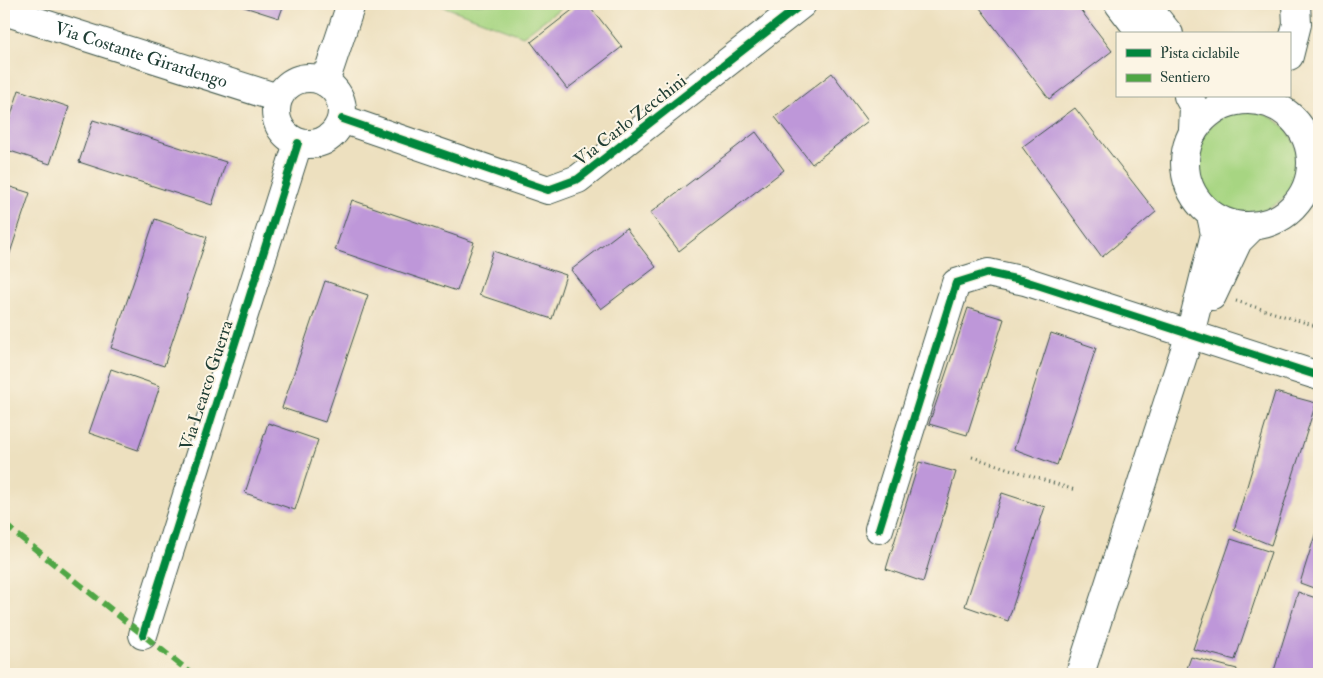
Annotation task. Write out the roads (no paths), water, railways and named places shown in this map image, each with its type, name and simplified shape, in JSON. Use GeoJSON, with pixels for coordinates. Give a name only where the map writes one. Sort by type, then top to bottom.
{"type":"FeatureCollection","features":[{"type":"Feature","properties":{"kind":"street"},"geometry":{"type":"LineString","coordinates":[[325,82],[351,4]]}},
{"type":"Feature","properties":{"kind":"street","name":"Via Carlo Zecchini"},"geometry":{"type":"LineString","coordinates":[[342,119],[548,190],[578,179],[802,4]]}},
{"type":"Feature","properties":{"kind":"street"},"geometry":{"type":"LineString","coordinates":[[1119,4],[1140,32]]}},
{"type":"Feature","properties":{"kind":"street"},"geometry":{"type":"LineString","coordinates":[[1145,4],[1167,32]]}},
{"type":"Feature","properties":{"kind":"street"},"geometry":{"type":"LineString","coordinates":[[1277,32],[1282,20],[1295,4]]}},
{"type":"Feature","properties":{"kind":"street"},"geometry":{"type":"LineString","coordinates":[[1290,52],[1297,24],[1295,4]]}},
{"type":"Feature","properties":{"kind":"street"},"geometry":{"type":"LineString","coordinates":[[1308,4],[1319,6]]}},
{"type":"Feature","properties":{"kind":"street","name":"Via Costante Girardengo"},"geometry":{"type":"LineString","coordinates":[[4,11],[278,98]]}},
{"type":"Feature","properties":{"kind":"street"},"geometry":{"type":"LineString","coordinates":[[304,78],[315,78],[325,82],[340,98],[343,108],[342,119],[338,129],[330,138],[320,143],[298,143],[288,138],[281,130],[277,120],[276,109],[278,98],[284,88],[304,78]]}},
{"type":"Feature","properties":{"kind":"street"},"geometry":{"type":"LineString","coordinates":[[1189,98],[1194,107],[1194,130]]}},
{"type":"Feature","properties":{"kind":"street"},"geometry":{"type":"LineString","coordinates":[[1229,100],[1252,100],[1269,104],[1284,104],[1313,147],[1307,184],[1310,194],[1279,218],[1253,226],[1238,226],[1211,215],[1197,202],[1188,185],[1184,166],[1186,148],[1194,130],[1207,115],[1229,100]]}},
{"type":"Feature","properties":{"kind":"street","name":"Via Learco Guerra"},"geometry":{"type":"LineString","coordinates":[[142,635],[298,143]]}},
{"type":"Feature","properties":{"kind":"street"},"geometry":{"type":"LineString","coordinates":[[1080,674],[1190,334],[1215,234],[1211,215]]}},
{"type":"Feature","properties":{"kind":"street"},"geometry":{"type":"LineString","coordinates":[[1190,334],[1213,294],[1238,241],[1253,226]]}},
{"type":"Feature","properties":{"kind":"street"},"geometry":{"type":"LineString","coordinates":[[879,529],[956,283],[988,273],[1025,281],[1319,376]]}}]}
